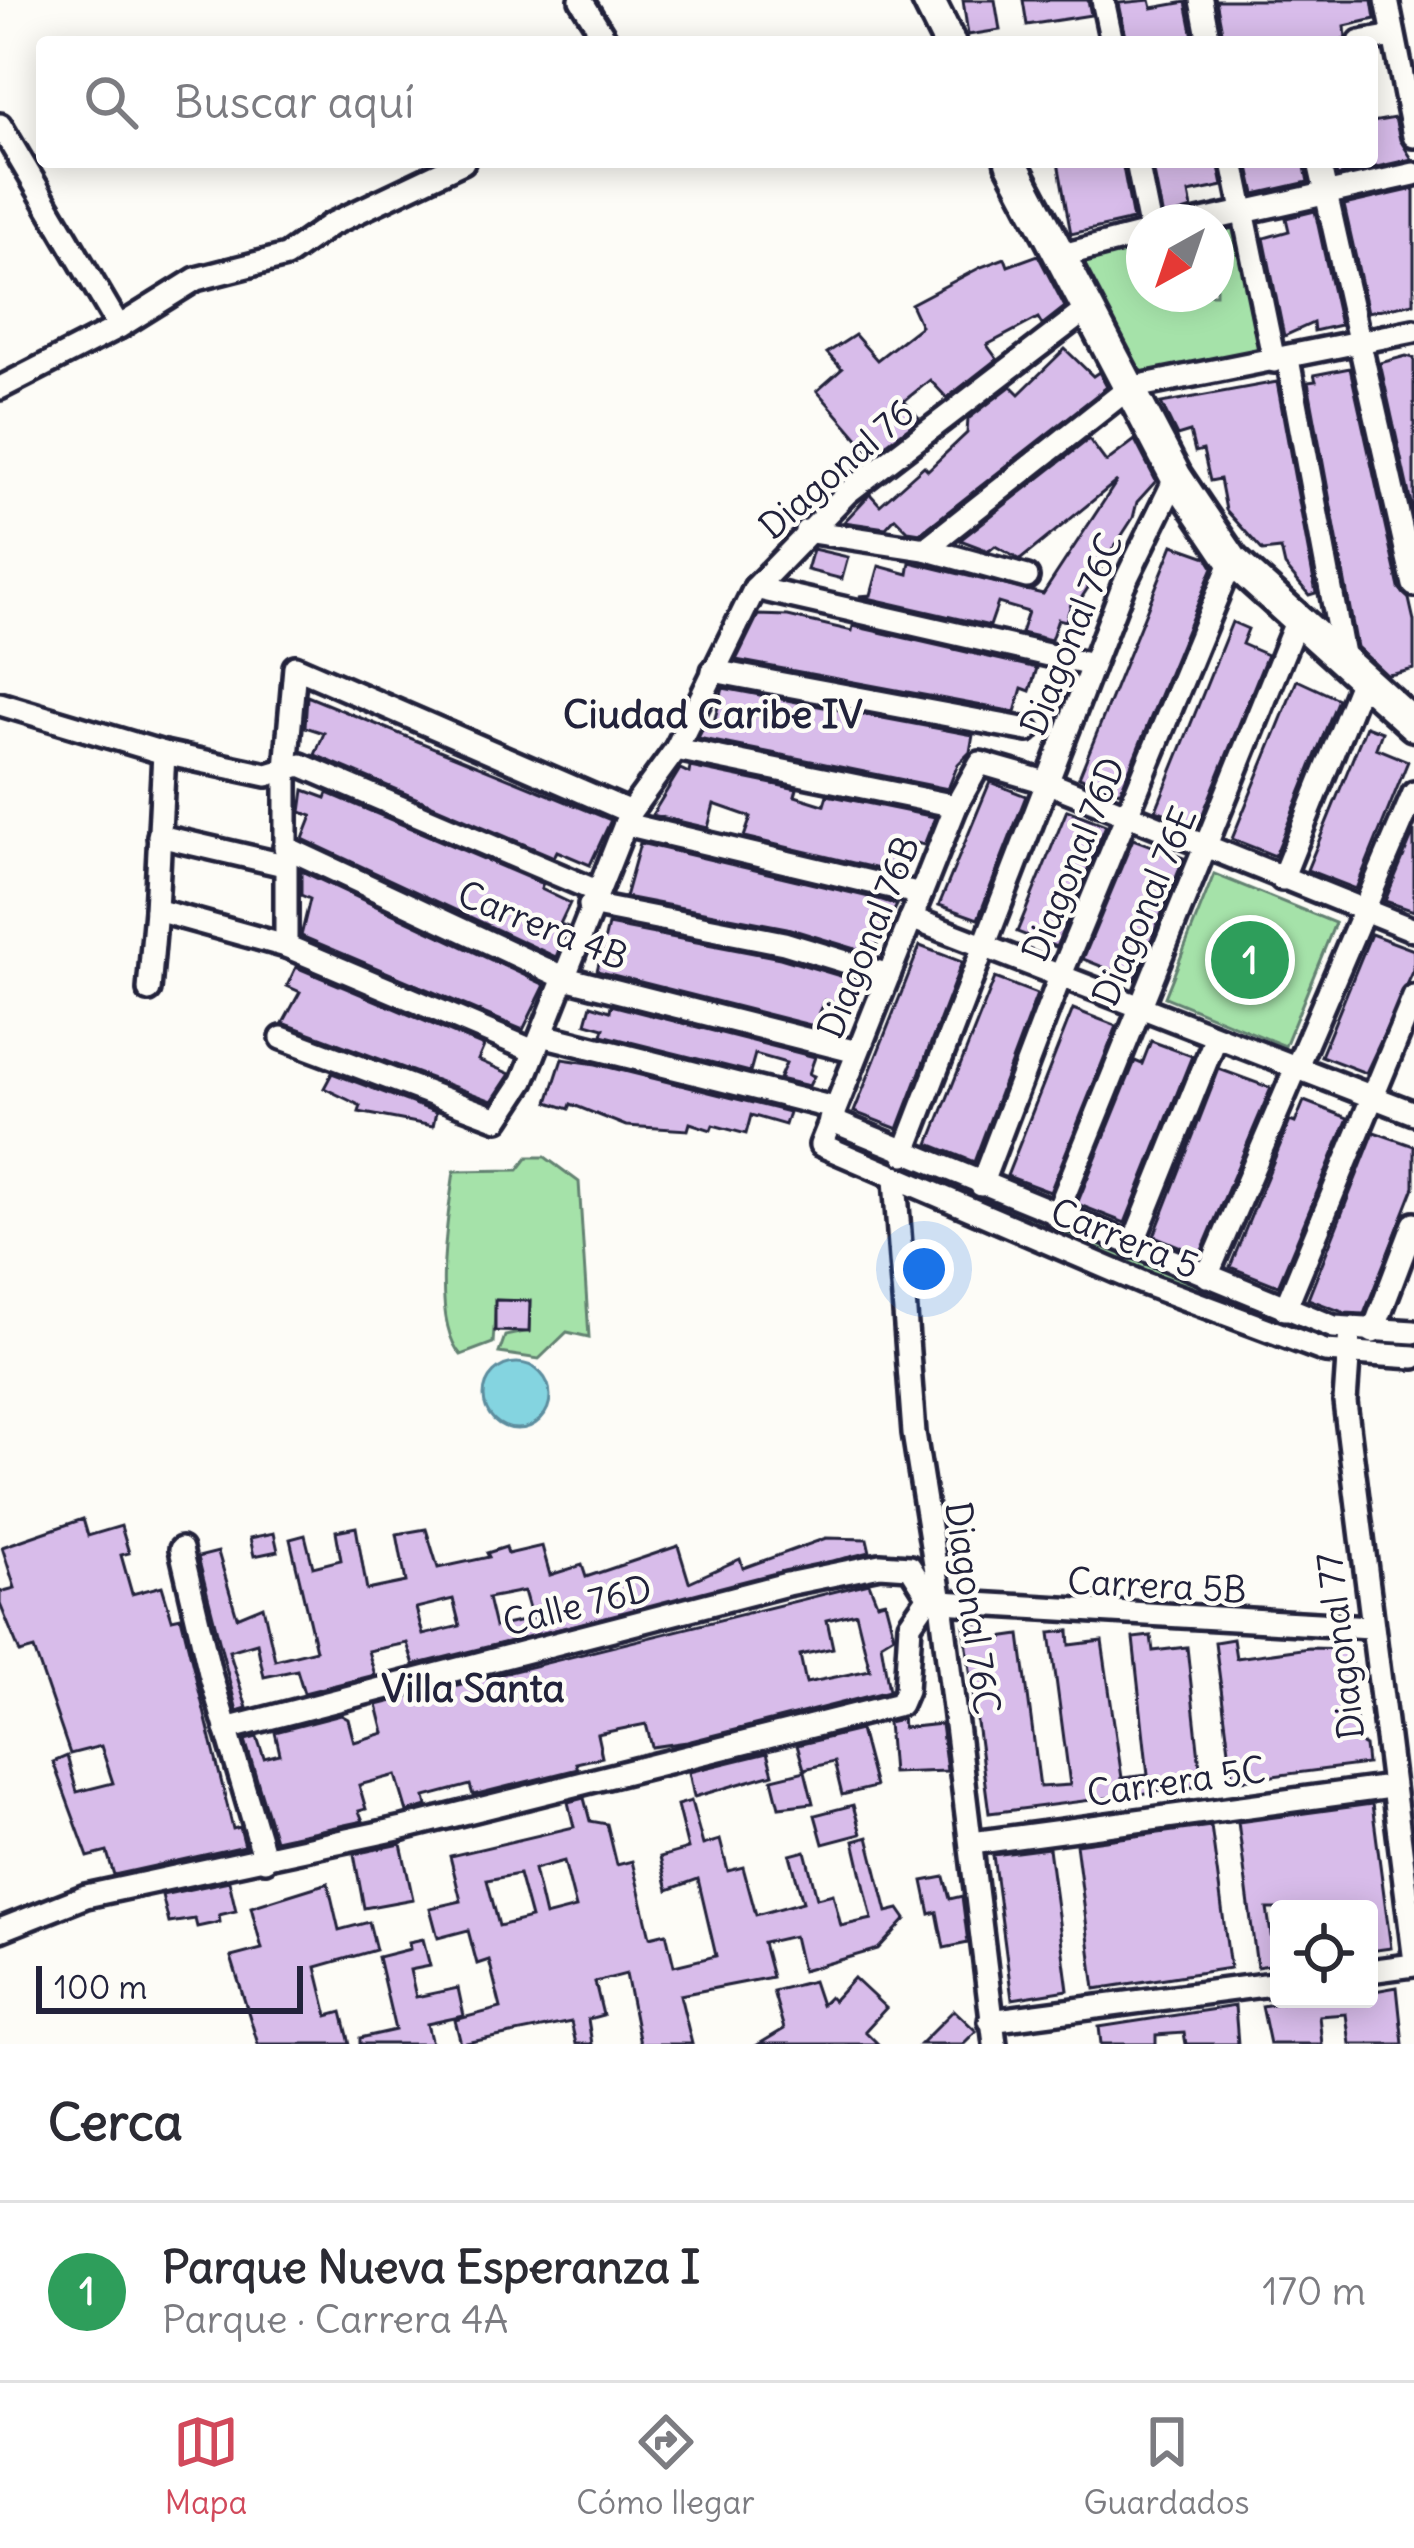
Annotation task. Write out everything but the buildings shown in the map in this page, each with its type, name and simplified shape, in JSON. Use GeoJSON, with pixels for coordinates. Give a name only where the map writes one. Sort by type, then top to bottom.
{"type":"FeatureCollection","features":[{"type":"Feature","properties":{"kind":"street"},"geometry":{"type":"LineString","coordinates":[[581,0],[603,36]]}},
{"type":"Feature","properties":{"kind":"street"},"geometry":{"type":"LineString","coordinates":[[928,0],[947,36]]}},
{"type":"Feature","properties":{"kind":"street"},"geometry":{"type":"LineString","coordinates":[[1103,0],[1111,36]]}},
{"type":"Feature","properties":{"kind":"street"},"geometry":{"type":"LineString","coordinates":[[1201,0],[1208,36]]}},
{"type":"Feature","properties":{"kind":"street"},"geometry":{"type":"LineString","coordinates":[[1387,0],[1393,36],[1409,79],[1414,136]]}},
{"type":"Feature","properties":{"kind":"street"},"geometry":{"type":"LineString","coordinates":[[1378,39],[1393,36]]}},
{"type":"Feature","properties":{"kind":"street"},"geometry":{"type":"LineString","coordinates":[[0,125],[119,327]]}},
{"type":"Feature","properties":{"kind":"street"},"geometry":{"type":"LineString","coordinates":[[0,388],[119,327],[196,278],[286,256],[330,225],[451,168]]}},
{"type":"Feature","properties":{"kind":"street"},"geometry":{"type":"LineString","coordinates":[[1014,168],[1176,477],[1232,560],[1353,675],[1414,725]]}},
{"type":"Feature","properties":{"kind":"street"},"geometry":{"type":"LineString","coordinates":[[1138,168],[1145,204]]}},
{"type":"Feature","properties":{"kind":"street"},"geometry":{"type":"LineString","coordinates":[[1234,168],[1353,675],[1282,879]]}},
{"type":"Feature","properties":{"kind":"street"},"geometry":{"type":"LineString","coordinates":[[1320,168],[1414,585]]}},
{"type":"Feature","properties":{"kind":"street"},"geometry":{"type":"LineString","coordinates":[[1234,214],[1414,174]]}},
{"type":"Feature","properties":{"kind":"street"},"geometry":{"type":"LineString","coordinates":[[1059,256],[1126,239]]}},
{"type":"Feature","properties":{"kind":"street","name":"Diagonal 76"},"geometry":{"type":"LineString","coordinates":[[282,1038],[489,1120],[503,1114],[538,1043],[627,818],[676,749],[755,588],[847,493],[1086,310]]}},
{"type":"Feature","properties":{"kind":"street"},"geometry":{"type":"LineString","coordinates":[[925,549],[1130,388],[1414,331]]}},
{"type":"Feature","properties":{"kind":"street","name":"Diagonal 76C"},"geometry":{"type":"LineString","coordinates":[[904,1154],[987,949],[1092,665],[1147,531],[1176,477]]}},
{"type":"Feature","properties":{"kind":"street"},"geometry":{"type":"LineString","coordinates":[[806,531],[925,549],[1027,578]]}},
{"type":"Feature","properties":{"kind":"street","name":"Diagonal 76D"},"geometry":{"type":"LineString","coordinates":[[981,1185],[1060,977],[1232,560]]}},
{"type":"Feature","properties":{"kind":"street"},"geometry":{"type":"LineString","coordinates":[[755,588],[1092,665]]}},
{"type":"Feature","properties":{"kind":"street","name":"Diagonal 76E"},"geometry":{"type":"LineString","coordinates":[[1057,1216],[1137,1006],[1296,622]]}},
{"type":"Feature","properties":{"kind":"street"},"geometry":{"type":"LineString","coordinates":[[286,946],[284,856],[294,767],[295,667],[627,818],[921,893]]}},
{"type":"Feature","properties":{"kind":"street"},"geometry":{"type":"LineString","coordinates":[[713,671],[1028,730]]}},
{"type":"Feature","properties":{"kind":"street"},"geometry":{"type":"LineString","coordinates":[[0,704],[164,753],[267,775],[294,767],[592,898],[803,947],[889,975]]}},
{"type":"Feature","properties":{"kind":"street"},"geometry":{"type":"LineString","coordinates":[[676,749],[956,806]]}},
{"type":"Feature","properties":{"kind":"street"},"geometry":{"type":"LineString","coordinates":[[149,990],[164,753]]}},
{"type":"Feature","properties":{"kind":"street","name":"Diagonal 76B"},"geometry":{"type":"LineString","coordinates":[[821,1145],[971,772],[987,762],[1049,783]]}},
{"type":"Feature","properties":{"kind":"street"},"geometry":{"type":"LineString","coordinates":[[1049,783],[1414,930]]}},
{"type":"Feature","properties":{"kind":"street"},"geometry":{"type":"LineString","coordinates":[[1208,1276],[1414,794]]}},
{"type":"Feature","properties":{"kind":"street","name":"Carrera 4B"},"geometry":{"type":"LineString","coordinates":[[159,836],[284,856],[565,978],[857,1052]]}},
{"type":"Feature","properties":{"kind":"street","name":"Carrera 5"},"geometry":{"type":"LineString","coordinates":[[156,910],[286,946],[538,1043],[832,1114],[904,1154],[1285,1309],[1362,1331],[1414,1332]]}},
{"type":"Feature","properties":{"kind":"street"},"geometry":{"type":"LineString","coordinates":[[911,918],[1414,1113]]}},
{"type":"Feature","properties":{"kind":"street"},"geometry":{"type":"LineString","coordinates":[[1285,1309],[1414,997]]}},
{"type":"Feature","properties":{"kind":"street"},"geometry":{"type":"LineString","coordinates":[[1132,1246],[1216,1036]]}},
{"type":"Feature","properties":{"kind":"street","name":"Carrera 5"},"geometry":{"type":"LineString","coordinates":[[821,1145],[1143,1282],[1347,1355],[1414,1357]]}},
{"type":"Feature","properties":{"kind":"street","name":"Diagonal 76C"},"geometry":{"type":"LineString","coordinates":[[895,1179],[914,1432],[995,2044]]}},
{"type":"Feature","properties":{"kind":"street","name":"Diagonal 77"},"geometry":{"type":"LineString","coordinates":[[1414,1224],[1347,1355],[1346,1402],[1370,1627],[1414,1954]]}},
{"type":"Feature","properties":{"kind":"street"},"geometry":{"type":"LineString","coordinates":[[181,1549],[265,1860]]}},
{"type":"Feature","properties":{"kind":"street","name":"Calle 76D"},"geometry":{"type":"LineString","coordinates":[[226,1729],[880,1565],[910,1567],[936,1595]]}},
{"type":"Feature","properties":{"kind":"street"},"geometry":{"type":"LineString","coordinates":[[0,1930],[86,1896],[265,1860],[900,1704],[906,1690],[910,1624],[936,1595]]}},
{"type":"Feature","properties":{"kind":"street","name":"Carrera 5B"},"geometry":{"type":"LineString","coordinates":[[936,1595],[1370,1627]]}},
{"type":"Feature","properties":{"kind":"street","name":"Carrera 5C"},"geometry":{"type":"LineString","coordinates":[[972,1843],[1390,1787]]}},
{"type":"Feature","properties":{"kind":"street"},"geometry":{"type":"LineString","coordinates":[[1378,1970],[1414,1965]]}},
{"type":"Feature","properties":{"kind":"street"},"geometry":{"type":"LineString","coordinates":[[990,2021],[1270,1984]]}},
{"type":"Feature","properties":{"kind":"green space"},"geometry":{"type":"Polygon","coordinates":[[[1234,234],[1262,348],[1133,377],[1069,259],[1126,245],[1126,312],[1234,312],[1234,234]]]}},
{"type":"Feature","properties":{"kind":"green space"},"geometry":{"type":"Polygon","coordinates":[[[1214,874],[1335,923],[1285,1046],[1165,997],[1214,874]]]}},
{"type":"Feature","properties":{"kind":"green space"},"geometry":{"type":"Polygon","coordinates":[[[832,1130],[1332,1334],[1331,1347],[828,1144],[832,1130]]]}},
{"type":"Feature","properties":{"kind":"green space"},"geometry":{"type":"Polygon","coordinates":[[[528,1157],[545,1157],[579,1182],[589,1337],[567,1332],[539,1359],[499,1353],[505,1336],[529,1331],[530,1302],[496,1300],[493,1343],[461,1355],[446,1318],[444,1294],[454,1171],[518,1170],[528,1157]]]}},
{"type":"Feature","properties":{"kind":"water"},"geometry":{"type":"Polygon","coordinates":[[[517,1363],[540,1373],[550,1396],[540,1419],[517,1429],[494,1419],[484,1396],[494,1373],[517,1363]]]}},
{"type":"Feature","properties":{"kind":"place","name":"Parque Nueva Esperanza I"},"geometry":{"type":"Point","coordinates":[1250,960]}},
{"type":"Feature","properties":{"kind":"district","name":"Ciudad Caribe IV"},"geometry":{"type":"Point","coordinates":[713,714]}},
{"type":"Feature","properties":{"kind":"district","name":"Villa Santa"},"geometry":{"type":"Point","coordinates":[473,1688]}}]}
